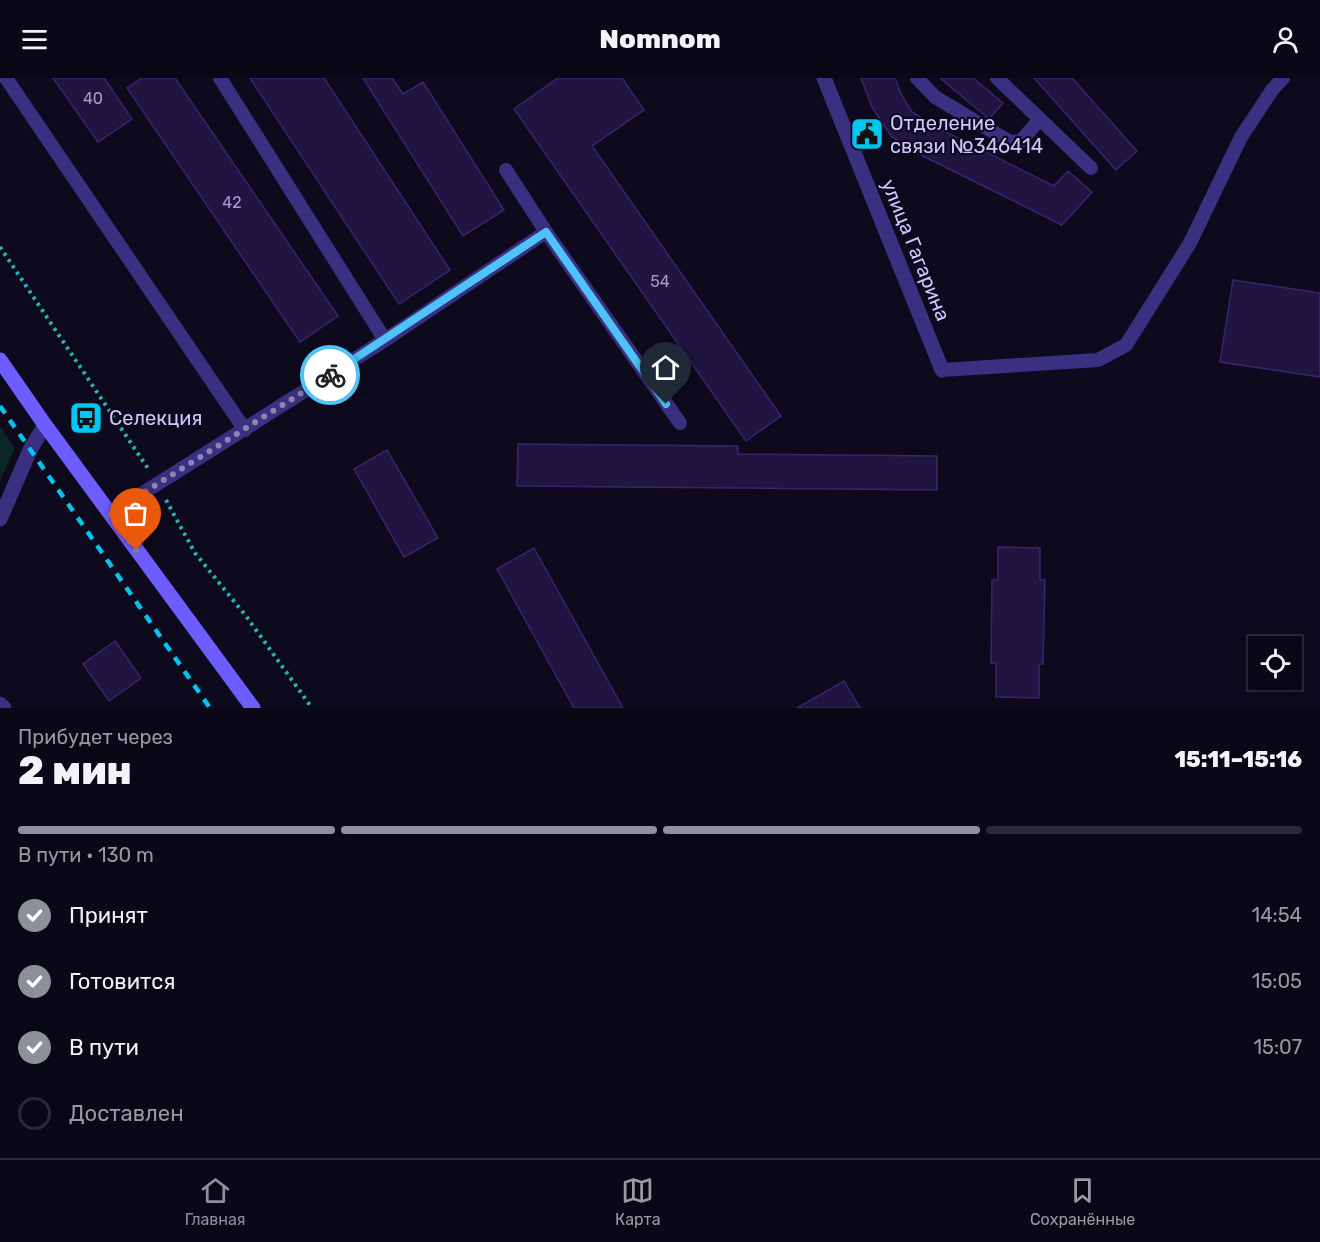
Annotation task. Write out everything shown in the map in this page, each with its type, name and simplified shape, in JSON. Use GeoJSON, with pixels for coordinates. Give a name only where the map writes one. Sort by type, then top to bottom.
{"type":"FeatureCollection","features":[{"type":"Feature","properties":{"kind":"main road"},"geometry":{"type":"LineString","coordinates":[[0,360],[45,425],[253,708]]}},
{"type":"Feature","properties":{"kind":"street","name":"улица Гагарина"},"geometry":{"type":"LineString","coordinates":[[824,78],[942,370]]}},
{"type":"Feature","properties":{"kind":"street"},"geometry":{"type":"LineString","coordinates":[[0,519],[30,450],[45,425]]}},
{"type":"Feature","properties":{"kind":"street"},"geometry":{"type":"LineString","coordinates":[[0,704],[4,708]]}},
{"type":"Feature","properties":{"kind":"lane"},"geometry":{"type":"LineString","coordinates":[[6,78],[245,430]]}},
{"type":"Feature","properties":{"kind":"lane"},"geometry":{"type":"LineString","coordinates":[[220,78],[385,340]]}},
{"type":"Feature","properties":{"kind":"lane"},"geometry":{"type":"LineString","coordinates":[[917,78],[935,97],[1010,142],[1021,141],[1040,119]]}},
{"type":"Feature","properties":{"kind":"lane"},"geometry":{"type":"LineString","coordinates":[[997,78],[1091,168]]}},
{"type":"Feature","properties":{"kind":"lane"},"geometry":{"type":"LineString","coordinates":[[942,370],[1098,360],[1126,345],[1190,243],[1241,137],[1272,90],[1283,78]]}},
{"type":"Feature","properties":{"kind":"lane"},"geometry":{"type":"LineString","coordinates":[[506,170],[546,232],[680,423]]}},
{"type":"Feature","properties":{"kind":"lane"},"geometry":{"type":"LineString","coordinates":[[110,514],[385,340],[546,232]]}},
{"type":"Feature","properties":{"kind":"green space"},"geometry":{"type":"Polygon","coordinates":[[[0,426],[15,448],[0,481],[0,426]]]}},
{"type":"Feature","properties":{"kind":"building"},"geometry":{"type":"Polygon","coordinates":[[[53,78],[104,78],[132,119],[98,142],[53,78]]]}},
{"type":"Feature","properties":{"kind":"building"},"geometry":{"type":"Polygon","coordinates":[[[142,78],[175,78],[338,316],[300,342],[127,88],[142,78]]]}},
{"type":"Feature","properties":{"kind":"building"},"geometry":{"type":"Polygon","coordinates":[[[250,78],[324,78],[450,270],[399,304],[250,78]]]}},
{"type":"Feature","properties":{"kind":"building"},"geometry":{"type":"Polygon","coordinates":[[[363,78],[392,78],[403,94],[423,82],[504,210],[463,236],[363,78]]]}},
{"type":"Feature","properties":{"kind":"building"},"geometry":{"type":"Polygon","coordinates":[[[558,78],[622,78],[644,110],[592,146],[781,416],[746,441],[514,109],[558,78]]]}},
{"type":"Feature","properties":{"kind":"building"},"geometry":{"type":"Polygon","coordinates":[[[861,78],[895,78],[912,112],[938,128],[1054,186],[1068,171],[1092,192],[1062,225],[923,156],[891,136],[872,107],[861,78]]]}},
{"type":"Feature","properties":{"kind":"building"},"geometry":{"type":"Polygon","coordinates":[[[940,78],[973,78],[1003,103],[989,119],[940,78]]]}},
{"type":"Feature","properties":{"kind":"building"},"geometry":{"type":"Polygon","coordinates":[[[1034,78],[1072,78],[1137,151],[1116,170],[1034,78]]]}},
{"type":"Feature","properties":{"kind":"building"},"geometry":{"type":"Polygon","coordinates":[[[1233,280],[1320,293],[1320,377],[1220,362],[1233,280]]]}},
{"type":"Feature","properties":{"kind":"building"},"geometry":{"type":"Polygon","coordinates":[[[518,444],[738,446],[738,454],[937,456],[937,490],[517,486],[518,444]]]}},
{"type":"Feature","properties":{"kind":"building"},"geometry":{"type":"Polygon","coordinates":[[[387,450],[438,538],[404,557],[354,469],[387,450]]]}},
{"type":"Feature","properties":{"kind":"building"},"geometry":{"type":"Polygon","coordinates":[[[998,547],[1040,548],[1040,580],[1045,580],[1043,664],[1039,664],[1039,698],[996,697],[996,663],[991,663],[992,580],[998,580],[998,547]]]}},
{"type":"Feature","properties":{"kind":"building"},"geometry":{"type":"Polygon","coordinates":[[[534,548],[623,708],[574,708],[497,569],[534,548]]]}},
{"type":"Feature","properties":{"kind":"building"},"geometry":{"type":"Polygon","coordinates":[[[115,641],[141,678],[109,701],[83,664],[115,641]]]}},
{"type":"Feature","properties":{"kind":"building"},"geometry":{"type":"Polygon","coordinates":[[[844,681],[860,708],[797,708],[844,681]]]}},
{"type":"Feature","properties":{"kind":"railway"},"geometry":{"type":"LineString","coordinates":[[0,406],[210,708]]}},
{"type":"Feature","properties":{"kind":"way so far"},"geometry":{"type":"LineString","coordinates":[[136,550],[110,514],[158,486],[330,375]]}},
{"type":"Feature","properties":{"kind":"place","name":"Отделение связи №346414"},"geometry":{"type":"Point","coordinates":[867,134]}},
{"type":"Feature","properties":{"kind":"place","name":"Селекция"},"geometry":{"type":"Point","coordinates":[86,418]}},
{"type":"Feature","properties":{"kind":"route"},"geometry":{"type":"LineString","coordinates":[[330,375],[546,232],[666,404]]}}]}
